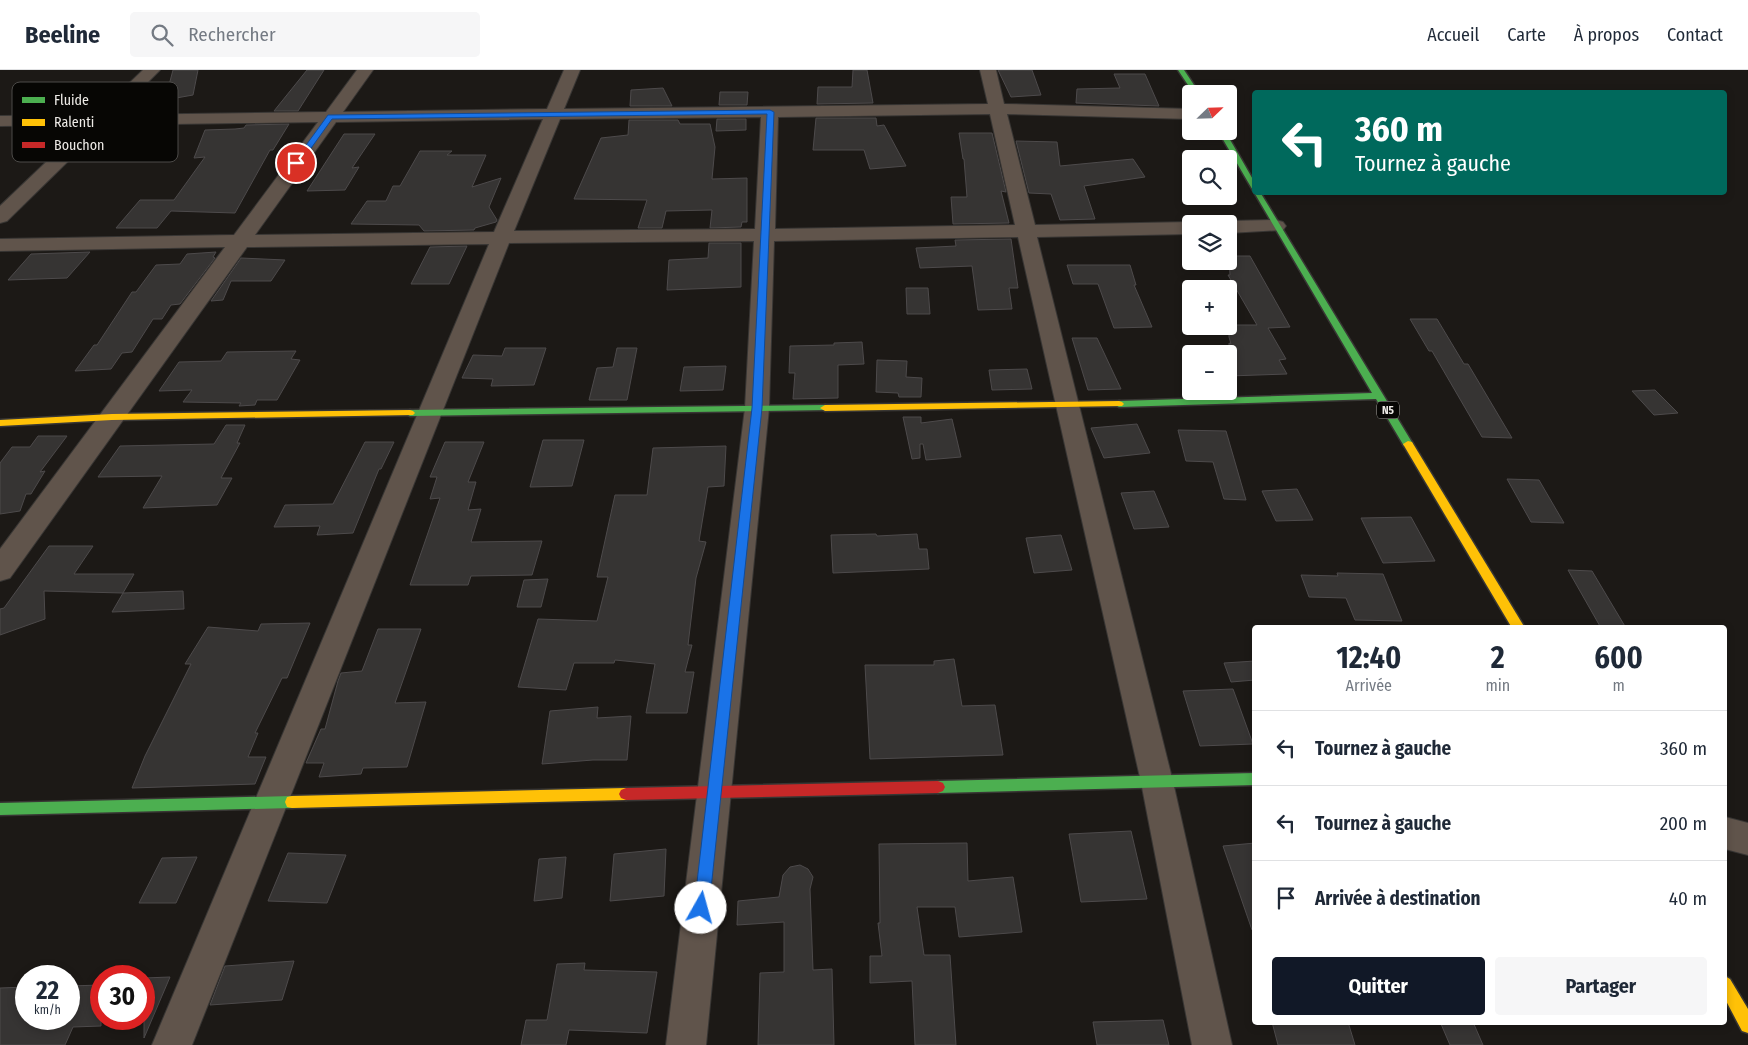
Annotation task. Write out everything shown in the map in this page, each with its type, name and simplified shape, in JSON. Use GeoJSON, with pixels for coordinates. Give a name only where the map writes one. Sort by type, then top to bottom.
{"type":"FeatureCollection","features":[{"type":"Feature","properties":{"kind":"main road"},"geometry":{"type":"LineString","coordinates":[[1181,70],[1191,85]]}},
{"type":"Feature","properties":{"kind":"main road","name":"N5"},"geometry":{"type":"LineString","coordinates":[[1226,140],[1252,184]]}},
{"type":"Feature","properties":{"kind":"main road","name":"N5"},"geometry":{"type":"LineString","coordinates":[[1258,195],[1517,625]]}},
{"type":"Feature","properties":{"kind":"main road"},"geometry":{"type":"LineString","coordinates":[[0,422],[112,417],[1068,405],[1380,396]]}},
{"type":"Feature","properties":{"kind":"main road"},"geometry":{"type":"LineString","coordinates":[[0,809],[1252,779]]}},
{"type":"Feature","properties":{"kind":"main road"},"geometry":{"type":"LineString","coordinates":[[1727,988],[1748,1025]]}},
{"type":"Feature","properties":{"kind":"street"},"geometry":{"type":"LineString","coordinates":[[140,82],[152,70]]}},
{"type":"Feature","properties":{"kind":"street"},"geometry":{"type":"LineString","coordinates":[[0,570],[364,70]]}},
{"type":"Feature","properties":{"kind":"street"},"geometry":{"type":"LineString","coordinates":[[172,1045],[572,70]]}},
{"type":"Feature","properties":{"kind":"street"},"geometry":{"type":"LineString","coordinates":[[988,70],[1157,782],[1212,1045]]}},
{"type":"Feature","properties":{"kind":"street"},"geometry":{"type":"LineString","coordinates":[[178,119],[998,109],[1182,114]]}},
{"type":"Feature","properties":{"kind":"street"},"geometry":{"type":"LineString","coordinates":[[686,1045],[757,408],[770,112]]}},
{"type":"Feature","properties":{"kind":"street"},"geometry":{"type":"LineString","coordinates":[[0,217],[57,162]]}},
{"type":"Feature","properties":{"kind":"street"},"geometry":{"type":"LineString","coordinates":[[1237,227],[1276,226]]}},
{"type":"Feature","properties":{"kind":"street"},"geometry":{"type":"LineString","coordinates":[[0,245],[239,240],[1027,232],[1182,228]]}},
{"type":"Feature","properties":{"kind":"street"},"geometry":{"type":"LineString","coordinates":[[1727,834],[1748,839]]}},
{"type":"Feature","properties":{"kind":"building"},"geometry":{"type":"Polygon","coordinates":[[[173,70],[198,70],[193,95],[178,98],[178,82],[170,82],[173,70]]]}},
{"type":"Feature","properties":{"kind":"building"},"geometry":{"type":"Polygon","coordinates":[[[307,70],[324,70],[298,111],[274,111],[307,70]]]}},
{"type":"Feature","properties":{"kind":"building"},"geometry":{"type":"Polygon","coordinates":[[[853,70],[867,70],[873,103],[817,104],[818,87],[852,87],[853,70]]]}},
{"type":"Feature","properties":{"kind":"building"},"geometry":{"type":"Polygon","coordinates":[[[998,70],[1032,70],[1041,95],[1011,97],[998,70]]]}},
{"type":"Feature","properties":{"kind":"building"},"geometry":{"type":"Polygon","coordinates":[[[1114,74],[1145,74],[1159,106],[1076,103],[1077,89],[1120,88],[1114,74]]]}},
{"type":"Feature","properties":{"kind":"building"},"geometry":{"type":"Polygon","coordinates":[[[663,88],[672,106],[630,106],[631,90],[663,88]]]}},
{"type":"Feature","properties":{"kind":"building"},"geometry":{"type":"Polygon","coordinates":[[[720,92],[748,92],[747,105],[719,105],[720,92]]]}},
{"type":"Feature","properties":{"kind":"building"},"geometry":{"type":"Polygon","coordinates":[[[816,118],[876,118],[877,126],[884,125],[906,166],[870,169],[864,150],[813,150],[816,118]]]}},
{"type":"Feature","properties":{"kind":"building"},"geometry":{"type":"Polygon","coordinates":[[[717,119],[746,119],[746,130],[716,131],[717,119]]]}},
{"type":"Feature","properties":{"kind":"building"},"geometry":{"type":"Polygon","coordinates":[[[629,120],[678,120],[680,124],[710,124],[715,147],[712,179],[747,178],[747,222],[742,222],[741,227],[710,228],[712,210],[666,211],[662,228],[638,228],[647,200],[574,199],[601,138],[628,135],[629,120]]]}},
{"type":"Feature","properties":{"kind":"building"},"geometry":{"type":"Polygon","coordinates":[[[289,124],[273,150],[270,150],[235,213],[171,211],[157,228],[116,228],[140,200],[174,200],[205,157],[194,158],[205,130],[244,128],[246,125],[289,124]]]}},
{"type":"Feature","properties":{"kind":"building"},"geometry":{"type":"Polygon","coordinates":[[[959,133],[992,133],[1006,192],[1001,191],[1009,223],[953,224],[951,197],[967,197],[964,159],[959,133]]]}},
{"type":"Feature","properties":{"kind":"building"},"geometry":{"type":"Polygon","coordinates":[[[344,134],[375,134],[352,168],[359,167],[345,190],[307,191],[344,134]]]}},
{"type":"Feature","properties":{"kind":"building"},"geometry":{"type":"Polygon","coordinates":[[[1016,141],[1057,142],[1060,166],[1133,159],[1145,177],[1084,186],[1095,219],[1060,220],[1051,194],[1029,193],[1016,141]]]}},
{"type":"Feature","properties":{"kind":"building"},"geometry":{"type":"Polygon","coordinates":[[[420,151],[452,151],[447,155],[486,155],[472,187],[501,178],[489,207],[497,220],[496,222],[475,228],[474,230],[424,231],[419,225],[351,224],[367,201],[386,201],[393,186],[400,186],[420,151]]]}},
{"type":"Feature","properties":{"kind":"building"},"geometry":{"type":"Polygon","coordinates":[[[1011,239],[1018,288],[1009,288],[1012,309],[978,310],[972,266],[920,268],[916,248],[956,246],[955,240],[1011,239]]]}},
{"type":"Feature","properties":{"kind":"building"},"geometry":{"type":"Polygon","coordinates":[[[709,243],[741,243],[741,287],[667,290],[669,260],[708,258],[709,243]]]}},
{"type":"Feature","properties":{"kind":"building"},"geometry":{"type":"Polygon","coordinates":[[[467,246],[449,284],[411,284],[430,247],[467,246]]]}},
{"type":"Feature","properties":{"kind":"building"},"geometry":{"type":"Polygon","coordinates":[[[90,252],[67,278],[8,280],[31,254],[90,252]]]}},
{"type":"Feature","properties":{"kind":"building"},"geometry":{"type":"Polygon","coordinates":[[[216,252],[213,257],[215,258],[180,304],[171,305],[162,319],[153,319],[132,352],[122,353],[111,369],[75,371],[94,345],[97,345],[132,292],[136,292],[156,265],[180,264],[187,254],[216,252]]]}},
{"type":"Feature","properties":{"kind":"building"},"geometry":{"type":"Polygon","coordinates":[[[1237,256],[1250,256],[1290,327],[1268,328],[1286,359],[1279,360],[1287,374],[1237,376],[1237,345],[1229,345],[1229,343],[1231,344],[1229,335],[1237,335],[1237,325],[1257,325],[1237,291],[1237,280],[1231,280],[1228,275],[1230,275],[1230,270],[1237,270],[1237,256]]]}},
{"type":"Feature","properties":{"kind":"building"},"geometry":{"type":"Polygon","coordinates":[[[241,258],[285,260],[271,281],[231,281],[223,300],[211,301],[241,258]]]}},
{"type":"Feature","properties":{"kind":"building"},"geometry":{"type":"Polygon","coordinates":[[[1067,265],[1130,265],[1136,285],[1134,285],[1152,327],[1114,328],[1098,284],[1073,284],[1067,265]]]}},
{"type":"Feature","properties":{"kind":"building"},"geometry":{"type":"Polygon","coordinates":[[[906,288],[928,288],[930,314],[907,314],[906,288]]]}},
{"type":"Feature","properties":{"kind":"building"},"geometry":{"type":"Polygon","coordinates":[[[1410,319],[1437,319],[1464,364],[1468,364],[1512,438],[1482,437],[1432,351],[1429,351],[1410,319]]]}},
{"type":"Feature","properties":{"kind":"building"},"geometry":{"type":"Polygon","coordinates":[[[1072,338],[1097,338],[1121,389],[1088,390],[1072,338]]]}},
{"type":"Feature","properties":{"kind":"building"},"geometry":{"type":"Polygon","coordinates":[[[862,342],[864,364],[838,365],[838,398],[793,399],[795,373],[789,373],[790,346],[862,342]]]}},
{"type":"Feature","properties":{"kind":"building"},"geometry":{"type":"Polygon","coordinates":[[[505,348],[546,348],[534,385],[491,386],[493,379],[462,378],[473,355],[502,356],[505,348]]]}},
{"type":"Feature","properties":{"kind":"building"},"geometry":{"type":"Polygon","coordinates":[[[617,348],[637,348],[627,400],[589,400],[597,368],[613,367],[617,348]]]}},
{"type":"Feature","properties":{"kind":"building"},"geometry":{"type":"Polygon","coordinates":[[[296,351],[291,359],[300,360],[277,400],[257,400],[255,405],[239,406],[241,403],[183,402],[192,390],[159,391],[179,362],[221,361],[227,352],[296,351]]]}},
{"type":"Feature","properties":{"kind":"building"},"geometry":{"type":"Polygon","coordinates":[[[877,360],[907,361],[906,377],[922,378],[921,397],[899,397],[898,393],[876,392],[877,360]]]}},
{"type":"Feature","properties":{"kind":"building"},"geometry":{"type":"Polygon","coordinates":[[[726,366],[723,390],[680,391],[684,367],[726,366]]]}},
{"type":"Feature","properties":{"kind":"building"},"geometry":{"type":"Polygon","coordinates":[[[1027,369],[1032,389],[992,390],[989,370],[1027,369]]]}},
{"type":"Feature","properties":{"kind":"building"},"geometry":{"type":"Polygon","coordinates":[[[1655,390],[1678,413],[1654,415],[1632,391],[1655,390]]]}},
{"type":"Feature","properties":{"kind":"building"},"geometry":{"type":"Polygon","coordinates":[[[903,417],[921,417],[921,423],[952,419],[961,457],[926,460],[923,444],[920,444],[920,458],[912,459],[903,417]]]}},
{"type":"Feature","properties":{"kind":"building"},"geometry":{"type":"Polygon","coordinates":[[[1137,424],[1150,453],[1104,458],[1091,428],[1137,424]]]}},
{"type":"Feature","properties":{"kind":"building"},"geometry":{"type":"Polygon","coordinates":[[[226,425],[245,425],[237,443],[240,443],[221,478],[232,478],[217,505],[143,508],[162,476],[98,477],[120,446],[214,444],[226,425]]]}},
{"type":"Feature","properties":{"kind":"building"},"geometry":{"type":"Polygon","coordinates":[[[1178,430],[1226,431],[1246,500],[1224,499],[1213,462],[1186,461],[1178,430]]]}},
{"type":"Feature","properties":{"kind":"building"},"geometry":{"type":"Polygon","coordinates":[[[38,436],[67,436],[40,472],[45,471],[31,494],[26,494],[20,511],[0,514],[0,463],[12,447],[30,447],[38,436]]]}},
{"type":"Feature","properties":{"kind":"building"},"geometry":{"type":"Polygon","coordinates":[[[543,440],[584,440],[572,486],[530,487],[543,440]]]}},
{"type":"Feature","properties":{"kind":"building"},"geometry":{"type":"Polygon","coordinates":[[[365,442],[394,442],[381,469],[379,469],[353,533],[317,535],[320,526],[274,527],[285,505],[333,504],[365,442]]]}},
{"type":"Feature","properties":{"kind":"building"},"geometry":{"type":"Polygon","coordinates":[[[445,442],[484,442],[468,482],[476,482],[468,510],[481,509],[471,542],[542,541],[532,575],[471,576],[468,585],[410,585],[440,498],[430,499],[437,477],[430,477],[445,442]]]}},
{"type":"Feature","properties":{"kind":"building"},"geometry":{"type":"Polygon","coordinates":[[[726,446],[724,486],[708,487],[699,541],[706,542],[696,578],[688,645],[692,645],[685,672],[694,672],[687,713],[646,713],[655,664],[615,660],[614,663],[574,663],[566,690],[518,687],[538,619],[597,621],[608,577],[597,577],[615,495],[647,495],[653,448],[726,446]]]}},
{"type":"Feature","properties":{"kind":"building"},"geometry":{"type":"Polygon","coordinates":[[[1507,479],[1539,480],[1564,523],[1531,522],[1507,479]]]}},
{"type":"Feature","properties":{"kind":"building"},"geometry":{"type":"Polygon","coordinates":[[[1297,489],[1313,520],[1276,521],[1262,491],[1297,489]]]}},
{"type":"Feature","properties":{"kind":"building"},"geometry":{"type":"Polygon","coordinates":[[[1154,491],[1169,527],[1134,529],[1121,493],[1154,491]]]}},
{"type":"Feature","properties":{"kind":"building"},"geometry":{"type":"Polygon","coordinates":[[[1411,517],[1435,561],[1383,563],[1361,518],[1411,517]]]}},
{"type":"Feature","properties":{"kind":"building"},"geometry":{"type":"Polygon","coordinates":[[[876,534],[877,536],[917,534],[919,549],[927,549],[929,569],[833,573],[831,535],[876,534]]]}},
{"type":"Feature","properties":{"kind":"building"},"geometry":{"type":"Polygon","coordinates":[[[1061,535],[1072,570],[1034,573],[1026,538],[1061,535]]]}},
{"type":"Feature","properties":{"kind":"building"},"geometry":{"type":"Polygon","coordinates":[[[49,546],[93,546],[74,574],[134,574],[123,593],[44,591],[45,619],[0,635],[0,609],[4,608],[49,546]]]}},
{"type":"Feature","properties":{"kind":"building"},"geometry":{"type":"Polygon","coordinates":[[[1568,570],[1592,571],[1624,625],[1599,625],[1568,570]]]}},
{"type":"Feature","properties":{"kind":"building"},"geometry":{"type":"Polygon","coordinates":[[[1337,573],[1383,574],[1402,621],[1355,620],[1346,598],[1309,597],[1301,575],[1338,576],[1337,573]]]}},
{"type":"Feature","properties":{"kind":"building"},"geometry":{"type":"Polygon","coordinates":[[[548,579],[541,607],[517,607],[524,580],[548,579]]]}},
{"type":"Feature","properties":{"kind":"building"},"geometry":{"type":"Polygon","coordinates":[[[183,591],[184,609],[112,612],[123,593],[183,591]]]}},
{"type":"Feature","properties":{"kind":"building"},"geometry":{"type":"Polygon","coordinates":[[[310,623],[287,678],[282,678],[255,733],[258,733],[248,757],[266,757],[255,784],[132,788],[145,756],[191,664],[185,664],[208,627],[258,631],[261,624],[310,623]]]}},
{"type":"Feature","properties":{"kind":"building"},"geometry":{"type":"Polygon","coordinates":[[[378,629],[421,629],[395,703],[426,702],[407,767],[363,768],[361,774],[319,777],[324,763],[306,763],[321,729],[325,729],[341,673],[362,671],[378,629]]]}},
{"type":"Feature","properties":{"kind":"building"},"geometry":{"type":"Polygon","coordinates":[[[954,659],[962,706],[995,705],[1003,755],[870,759],[865,665],[934,665],[934,661],[954,659]]]}},
{"type":"Feature","properties":{"kind":"building"},"geometry":{"type":"Polygon","coordinates":[[[1252,661],[1252,680],[1231,682],[1224,663],[1252,661]]]}},
{"type":"Feature","properties":{"kind":"building"},"geometry":{"type":"Polygon","coordinates":[[[1233,689],[1252,744],[1200,746],[1183,691],[1233,689]]]}},
{"type":"Feature","properties":{"kind":"building"},"geometry":{"type":"Polygon","coordinates":[[[598,707],[597,718],[631,716],[627,760],[593,760],[542,764],[550,711],[598,707]]]}},
{"type":"Feature","properties":{"kind":"building"},"geometry":{"type":"Polygon","coordinates":[[[1131,831],[1147,899],[1081,902],[1069,834],[1131,831]]]}},
{"type":"Feature","properties":{"kind":"building"},"geometry":{"type":"Polygon","coordinates":[[[967,843],[968,881],[1013,877],[1022,932],[959,937],[955,907],[917,907],[924,955],[950,955],[956,1045],[915,1045],[912,981],[870,983],[870,956],[882,956],[878,923],[880,923],[879,844],[967,843]]]}},
{"type":"Feature","properties":{"kind":"building"},"geometry":{"type":"Polygon","coordinates":[[[1252,843],[1252,930],[1223,846],[1252,843]]]}},
{"type":"Feature","properties":{"kind":"building"},"geometry":{"type":"Polygon","coordinates":[[[666,849],[664,896],[610,901],[614,854],[666,849]]]}},
{"type":"Feature","properties":{"kind":"building"},"geometry":{"type":"Polygon","coordinates":[[[288,853],[346,855],[327,903],[268,901],[288,853]]]}},
{"type":"Feature","properties":{"kind":"building"},"geometry":{"type":"Polygon","coordinates":[[[197,857],[176,903],[139,903],[162,858],[197,857]]]}},
{"type":"Feature","properties":{"kind":"building"},"geometry":{"type":"Polygon","coordinates":[[[566,857],[562,898],[534,901],[539,859],[566,857]]]}},
{"type":"Feature","properties":{"kind":"building"},"geometry":{"type":"Polygon","coordinates":[[[800,865],[808,869],[813,877],[810,889],[813,970],[832,969],[834,1045],[758,1045],[760,973],[784,972],[784,922],[737,925],[738,901],[779,897],[783,875],[790,867],[800,865]]]}},
{"type":"Feature","properties":{"kind":"building"},"geometry":{"type":"Polygon","coordinates":[[[294,961],[282,1000],[210,1005],[225,966],[294,961]]]}},
{"type":"Feature","properties":{"kind":"building"},"geometry":{"type":"Polygon","coordinates":[[[585,963],[584,970],[657,972],[647,1033],[569,1030],[566,1045],[521,1045],[526,1020],[547,1020],[557,964],[585,963]]]}},
{"type":"Feature","properties":{"kind":"building"},"geometry":{"type":"Polygon","coordinates":[[[170,977],[155,1012],[155,978],[170,977]]]}},
{"type":"Feature","properties":{"kind":"building"},"geometry":{"type":"Polygon","coordinates":[[[90,985],[90,1026],[80,1027],[80,986],[90,985]]]}},
{"type":"Feature","properties":{"kind":"building"},"geometry":{"type":"Polygon","coordinates":[[[15,987],[15,1030],[72,1030],[65,1045],[0,1045],[0,988],[15,987]]]}},
{"type":"Feature","properties":{"kind":"building"},"geometry":{"type":"Polygon","coordinates":[[[1163,1020],[1169,1045],[1097,1045],[1093,1022],[1163,1020]]]}},
{"type":"Feature","properties":{"kind":"building"},"geometry":{"type":"Polygon","coordinates":[[[1273,1025],[1349,1025],[1355,1045],[1278,1045],[1273,1025]]]}},
{"type":"Feature","properties":{"kind":"building"},"geometry":{"type":"Polygon","coordinates":[[[1441,1025],[1474,1025],[1483,1045],[1450,1045],[1441,1025]]]}},
{"type":"Feature","properties":{"kind":"traffic: fast"},"geometry":{"type":"LineString","coordinates":[[1181,70],[1191,85]]}},
{"type":"Feature","properties":{"kind":"traffic: fast"},"geometry":{"type":"LineString","coordinates":[[1226,140],[1252,185]]}},
{"type":"Feature","properties":{"kind":"traffic: fast"},"geometry":{"type":"LineString","coordinates":[[1258,195],[1408,444]]}},
{"type":"Feature","properties":{"kind":"traffic: fast"},"geometry":{"type":"LineString","coordinates":[[1119,404],[1379,396]]}},
{"type":"Feature","properties":{"kind":"traffic: fast"},"geometry":{"type":"LineString","coordinates":[[410,413],[825,408]]}},
{"type":"Feature","properties":{"kind":"traffic: fast"},"geometry":{"type":"LineString","coordinates":[[938,787],[1252,779]]}},
{"type":"Feature","properties":{"kind":"traffic: fast"},"geometry":{"type":"LineString","coordinates":[[0,809],[292,802]]}},
{"type":"Feature","properties":{"kind":"traffic: slow"},"geometry":{"type":"LineString","coordinates":[[825,408],[1119,404]]}},
{"type":"Feature","properties":{"kind":"traffic: slow"},"geometry":{"type":"LineString","coordinates":[[0,423],[112,417],[410,413]]}},
{"type":"Feature","properties":{"kind":"traffic: slow"},"geometry":{"type":"LineString","coordinates":[[1408,444],[1517,625]]}},
{"type":"Feature","properties":{"kind":"traffic: slow"},"geometry":{"type":"LineString","coordinates":[[292,802],[626,794]]}},
{"type":"Feature","properties":{"kind":"traffic: slow"},"geometry":{"type":"LineString","coordinates":[[1727,988],[1748,1025]]}},
{"type":"Feature","properties":{"kind":"traffic: jam"},"geometry":{"type":"LineString","coordinates":[[626,794],[938,787]]}},
{"type":"Feature","properties":{"kind":"route"},"geometry":{"type":"LineString","coordinates":[[296,163],[330,117],[770,112],[757,408],[701,908]]}}]}
